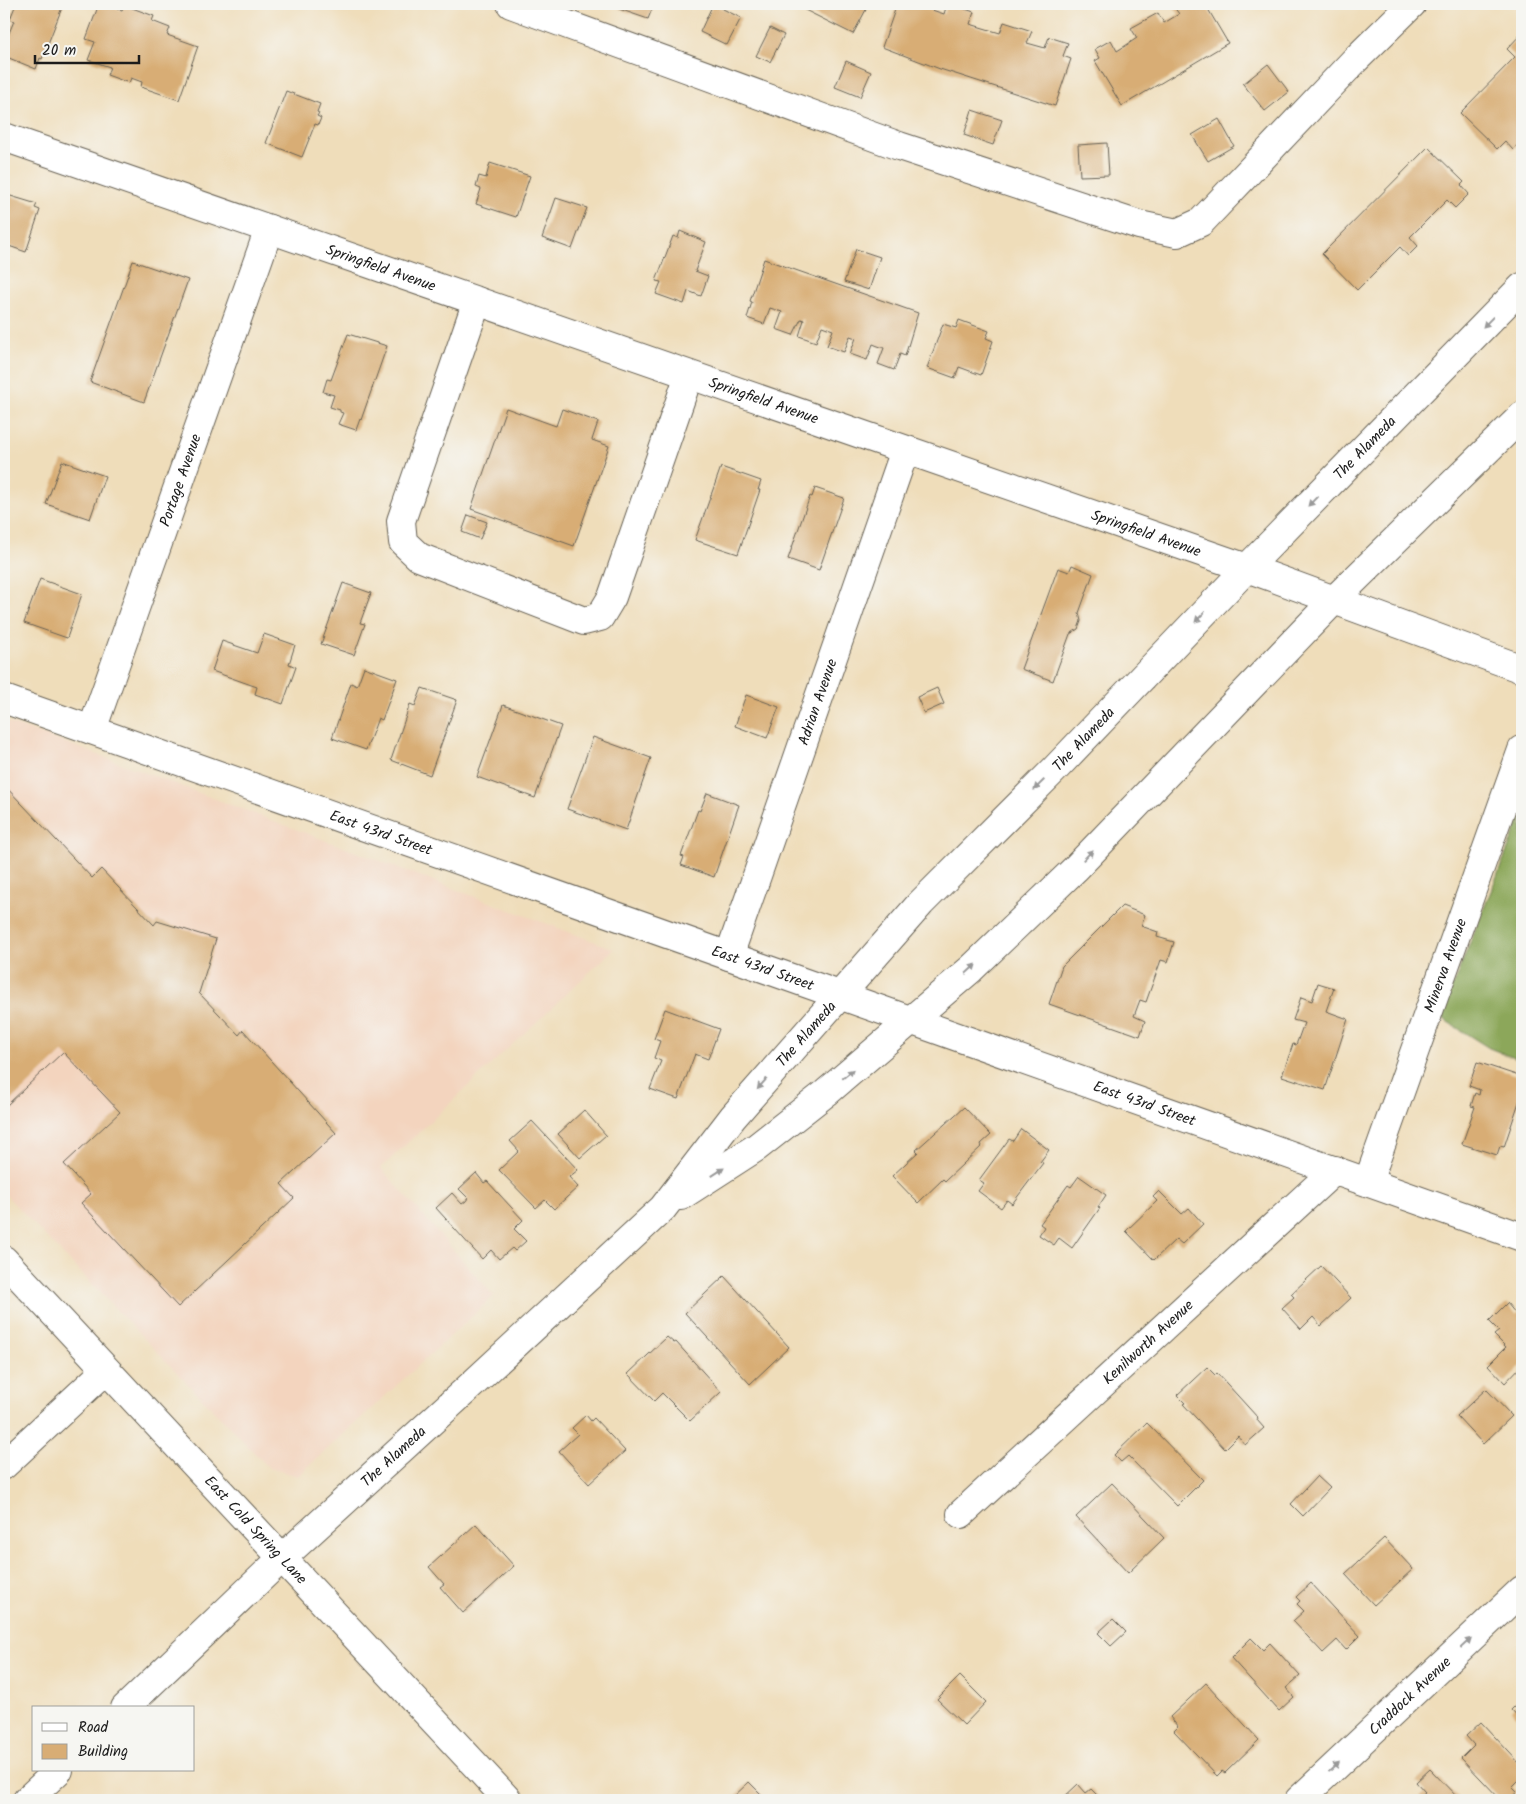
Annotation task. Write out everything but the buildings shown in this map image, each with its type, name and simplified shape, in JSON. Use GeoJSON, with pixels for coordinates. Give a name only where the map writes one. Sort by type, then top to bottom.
{"type":"FeatureCollection","features":[{"type":"Feature","properties":{"kind":"street"},"geometry":{"type":"LineString","coordinates":[[511,4],[899,146],[1139,225],[1177,233],[1201,222],[1355,60],[1412,4]]}},
{"type":"Feature","properties":{"kind":"street","name":"Springfield Avenue"},"geometry":{"type":"LineString","coordinates":[[4,137],[1247,568],[1522,669]]}},
{"type":"Feature","properties":{"kind":"street","name":"Portage Avenue"},"geometry":{"type":"LineString","coordinates":[[92,730],[269,229]]}},
{"type":"Feature","properties":{"kind":"street","name":"The Alameda"},"geometry":{"type":"LineString","coordinates":[[127,1706],[281,1559],[662,1208],[734,1117],[921,902],[1053,771],[1247,568],[1522,287]]}},
{"type":"Feature","properties":{"kind":"street"},"geometry":{"type":"LineString","coordinates":[[477,301],[401,521],[402,542],[419,558],[584,621],[600,617],[612,597],[689,375]]}},
{"type":"Feature","properties":{"kind":"street","name":"The Alameda"},"geometry":{"type":"LineString","coordinates":[[662,1208],[757,1147],[913,1020],[971,969],[1075,869],[1334,600],[1522,416]]}},
{"type":"Feature","properties":{"kind":"street","name":"Adrian Avenue"},"geometry":{"type":"LineString","coordinates":[[729,956],[905,450]]}},
{"type":"Feature","properties":{"kind":"street","name":"East 43rd Street"},"geometry":{"type":"LineString","coordinates":[[4,699],[1522,1237]]}},
{"type":"Feature","properties":{"kind":"street","name":"Minerva Avenue"},"geometry":{"type":"LineString","coordinates":[[1368,1182],[1522,750]]}},
{"type":"Feature","properties":{"kind":"street","name":"Kenilworth Avenue"},"geometry":{"type":"LineString","coordinates":[[961,1514],[1335,1170]]}},
{"type":"Feature","properties":{"kind":"street","name":"East Cold Spring Lane"},"geometry":{"type":"LineString","coordinates":[[4,1260],[281,1559],[508,1800]]}},
{"type":"Feature","properties":{"kind":"street"},"geometry":{"type":"LineString","coordinates":[[4,1465],[106,1370]]}},
{"type":"Feature","properties":{"kind":"street","name":"Craddock Avenue"},"geometry":{"type":"LineString","coordinates":[[1299,1800],[1522,1590]]}},
{"type":"Feature","properties":{"kind":"street"},"geometry":{"type":"LineString","coordinates":[[27,1800],[57,1772]]}},
{"type":"Feature","properties":{"kind":"shaded area"},"geometry":{"type":"Polygon","coordinates":[[[4,721],[614,949],[381,1168],[494,1296],[298,1476],[269,1468],[4,1193],[4,721]]]}},
{"type":"Feature","properties":{"kind":"green space"},"geometry":{"type":"Polygon","coordinates":[[[1522,814],[1522,1061],[1489,1048],[1440,1017],[1522,814]]]}}]}
